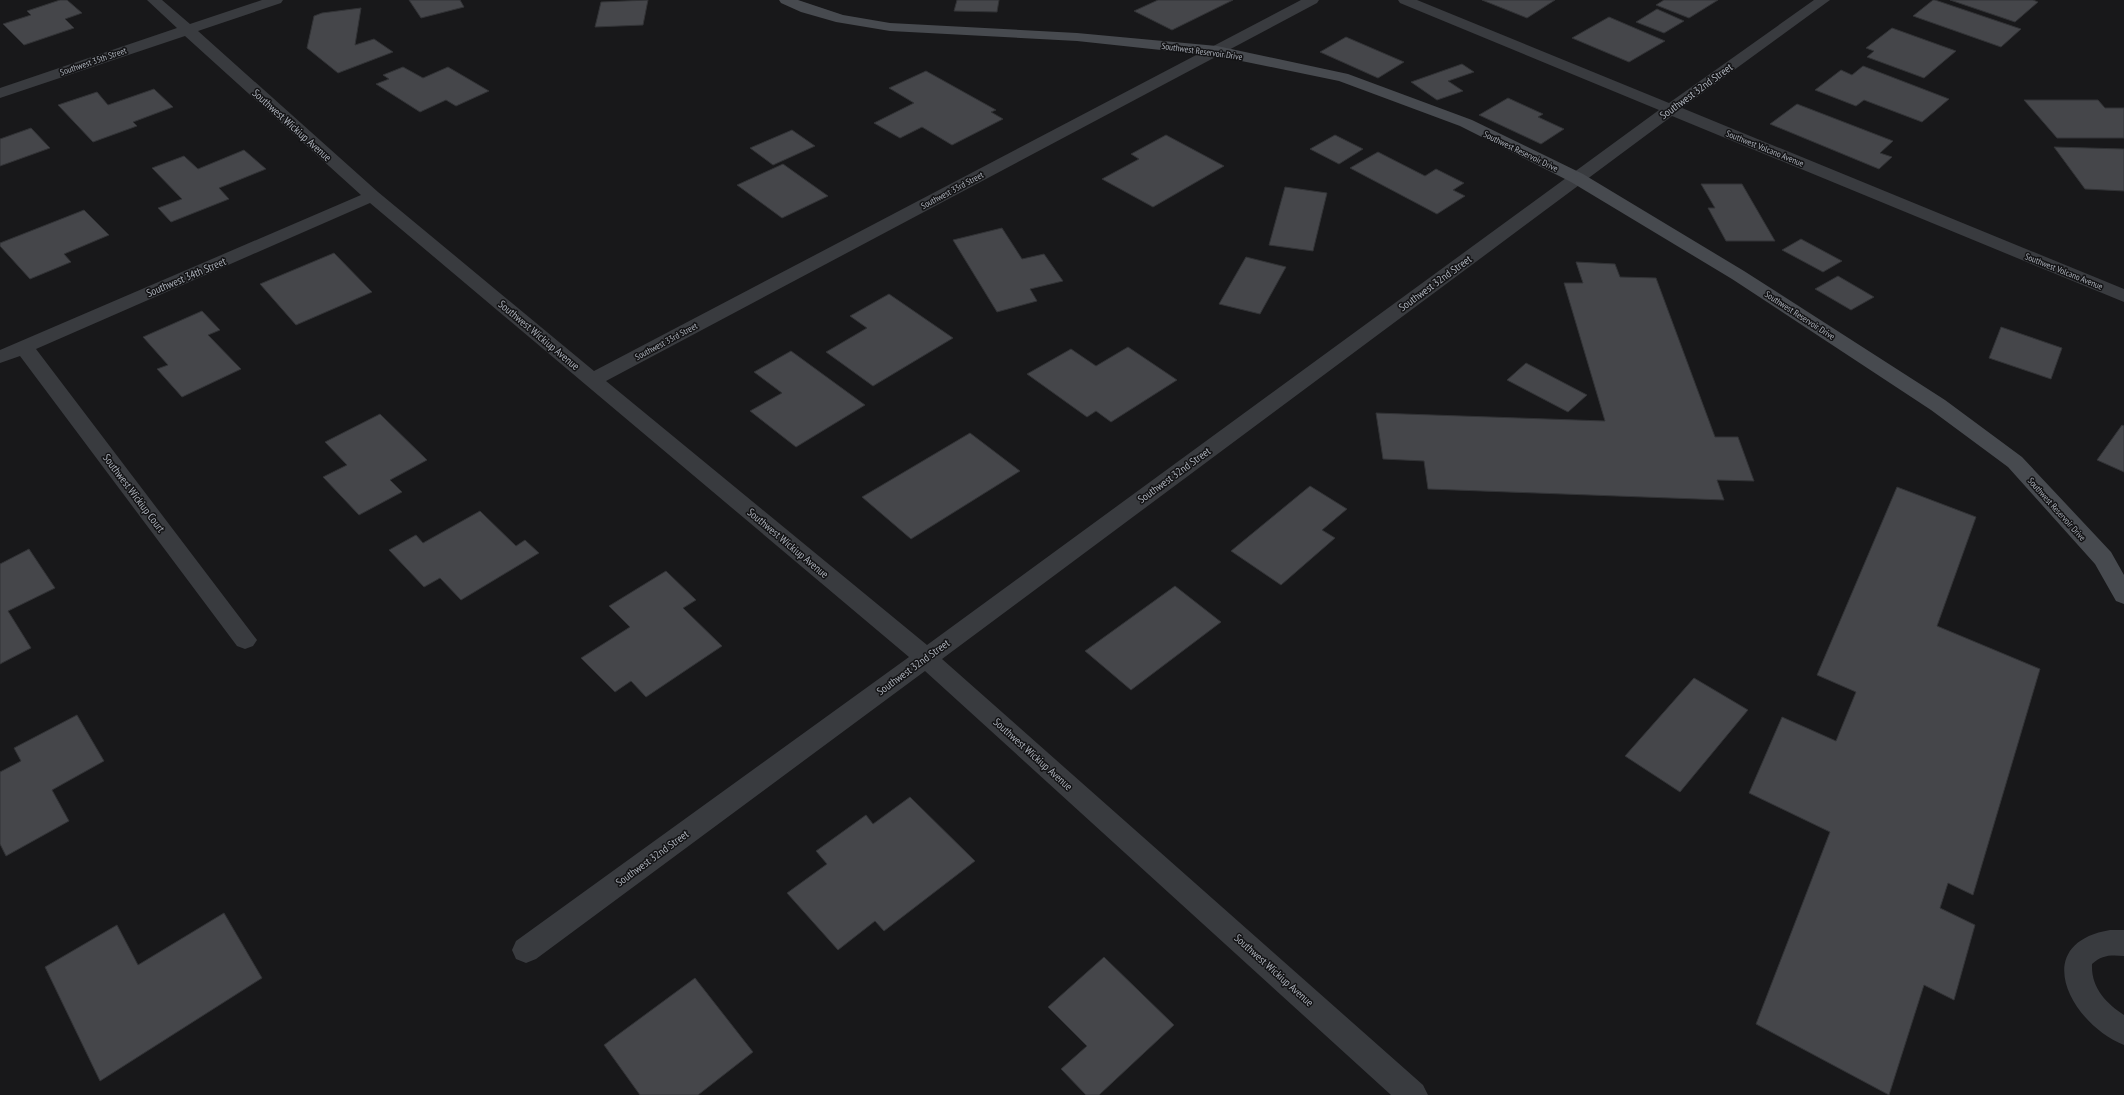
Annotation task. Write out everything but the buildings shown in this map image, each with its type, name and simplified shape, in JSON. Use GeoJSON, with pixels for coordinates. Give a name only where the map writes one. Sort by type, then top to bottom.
{"type":"FeatureCollection","features":[{"type":"Feature","properties":{"kind":"street","name":"Southwest Wickiup Avenue"},"geometry":{"type":"LineString","coordinates":[[154,0],[372,196],[926,658],[1413,1095]]}},
{"type":"Feature","properties":{"kind":"street","name":"Southwest 35th Street"},"geometry":{"type":"LineString","coordinates":[[0,94],[186,29],[276,0]]}},
{"type":"Feature","properties":{"kind":"street","name":"Southwest Reservoir Drive"},"geometry":{"type":"LineString","coordinates":[[786,0],[806,9],[841,19],[890,26],[1077,37],[1217,51],[1343,77],[1466,123],[1577,178],[1738,275],[1938,405],[2015,462],[2103,558],[2124,595]]}},
{"type":"Feature","properties":{"kind":"street","name":"Southwest 33rd Street"},"geometry":{"type":"LineString","coordinates":[[592,380],[1312,0]]}},
{"type":"Feature","properties":{"kind":"street","name":"Southwest Volcano Avenue"},"geometry":{"type":"LineString","coordinates":[[1405,0],[2124,296]]}},
{"type":"Feature","properties":{"kind":"street","name":"Southwest 32nd Street"},"geometry":{"type":"LineString","coordinates":[[526,950],[926,658],[1671,109],[1823,0]]}},
{"type":"Feature","properties":{"kind":"street","name":"Southwest 34th Street"},"geometry":{"type":"LineString","coordinates":[[0,357],[372,196]]}},
{"type":"Feature","properties":{"kind":"street","name":"Southwest Wickiup Court"},"geometry":{"type":"LineString","coordinates":[[24,347],[245,640]]}},
{"type":"Feature","properties":{"kind":"street"},"geometry":{"type":"LineString","coordinates":[[2124,943],[2111,941],[2094,944],[2082,953],[2078,966],[2079,981],[2087,998],[2100,1014],[2124,1032]]}}]}
